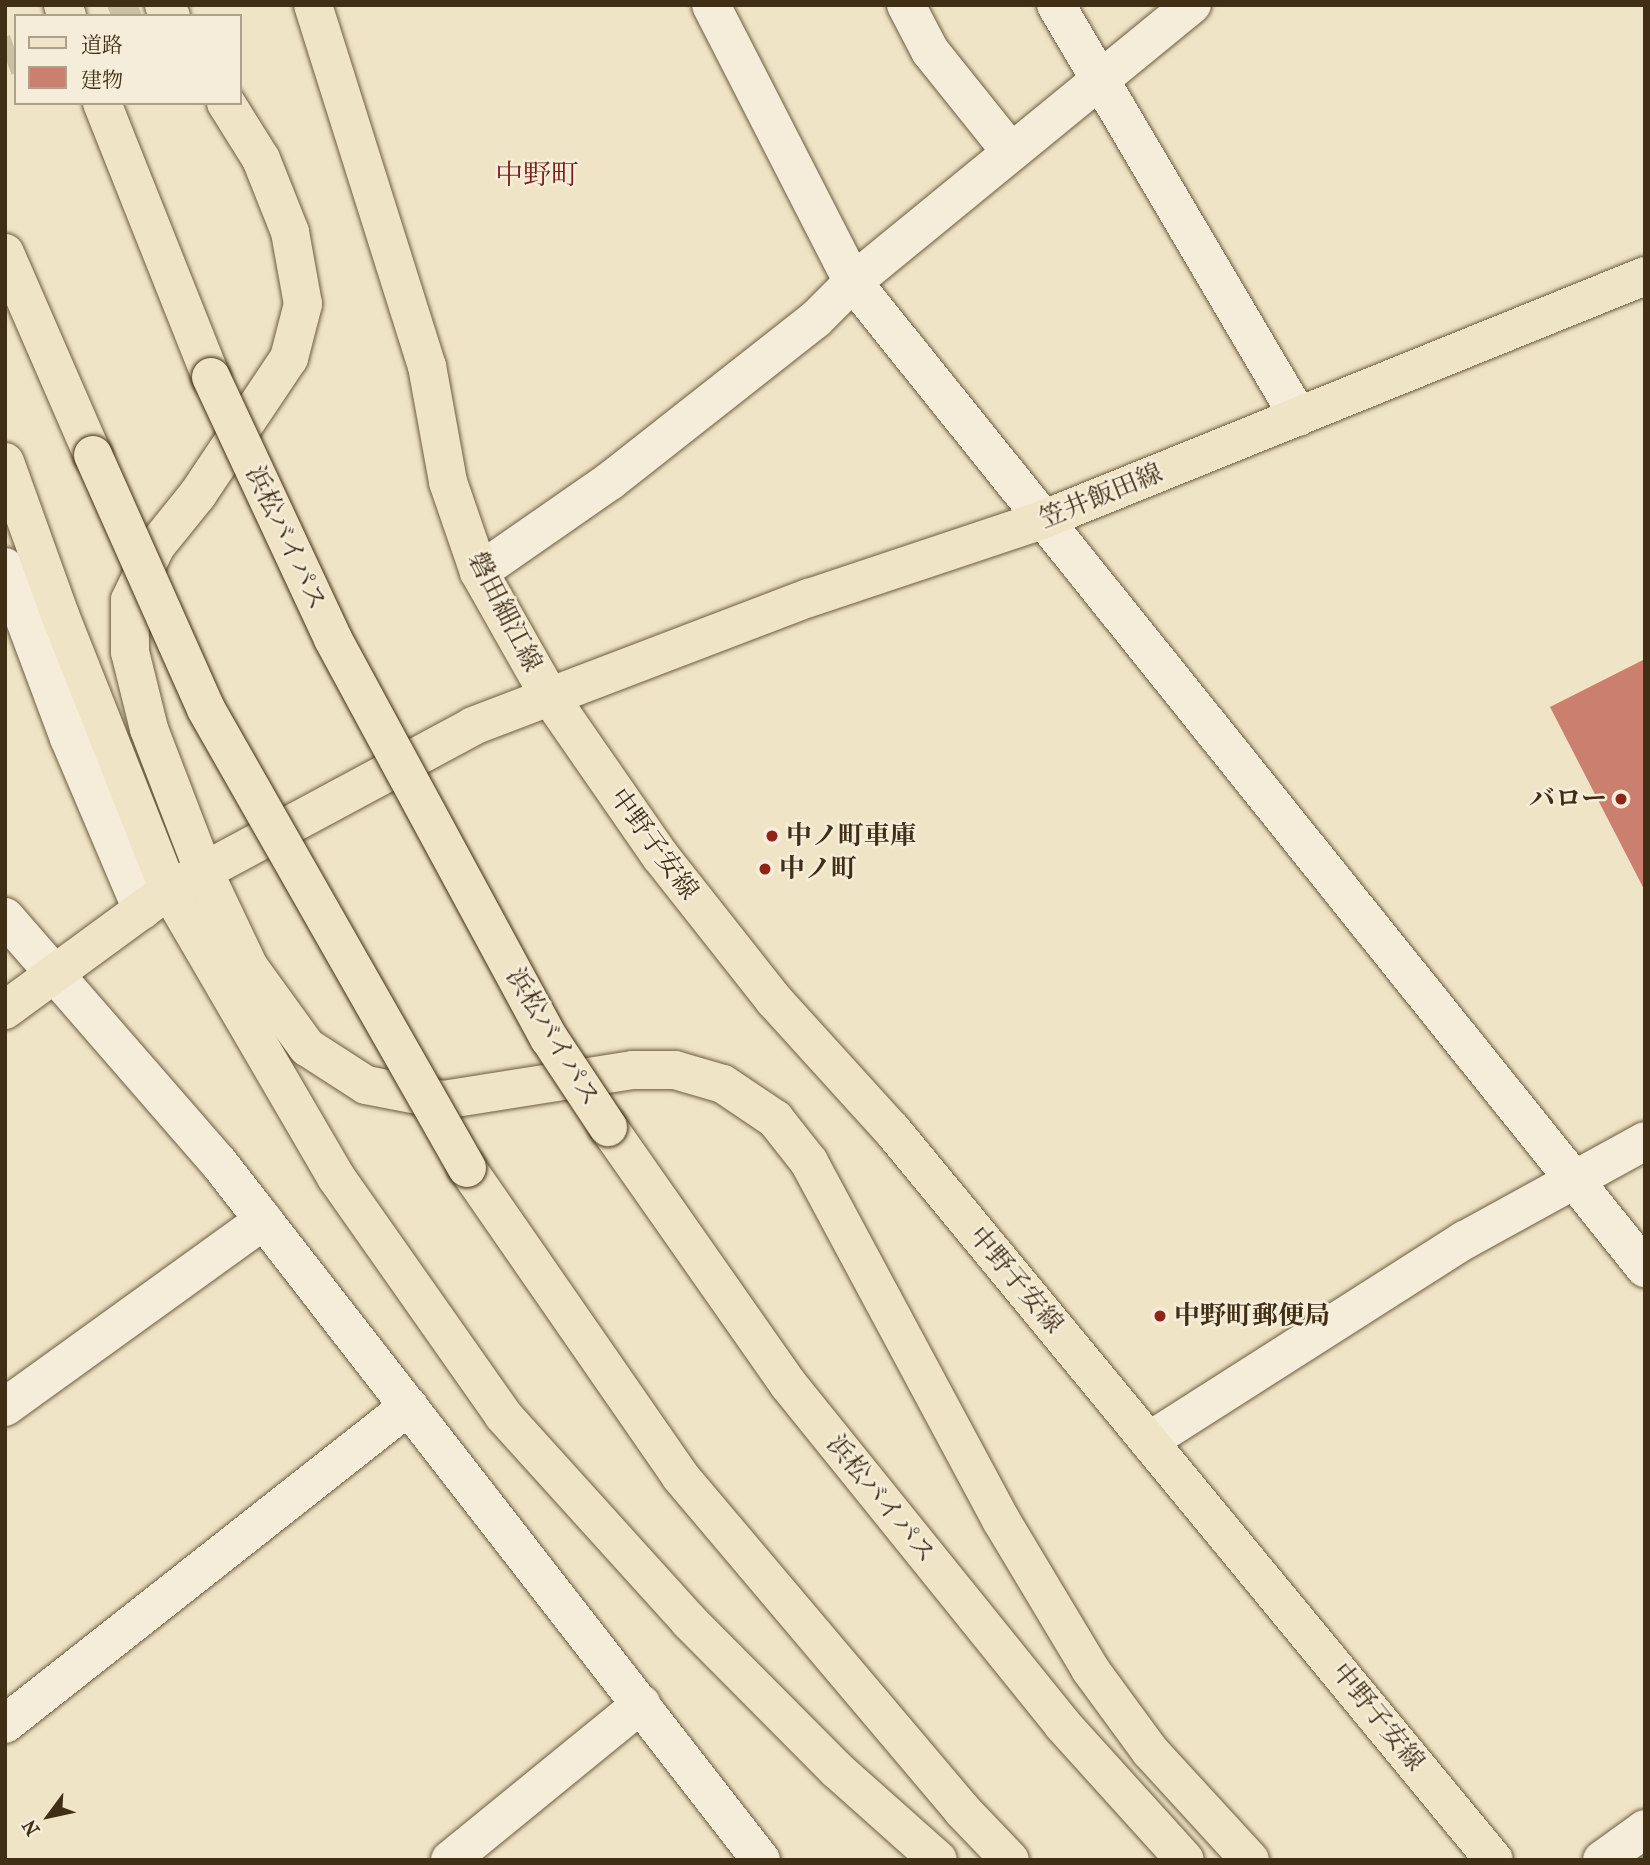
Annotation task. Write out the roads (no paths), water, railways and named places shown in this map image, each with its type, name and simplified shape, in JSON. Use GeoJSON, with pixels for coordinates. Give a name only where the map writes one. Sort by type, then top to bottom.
{"type":"FeatureCollection","features":[{"type":"Feature","properties":{"kind":"main road","name":"磐田細江線"},"geometry":{"type":"LineString","coordinates":[[5,1010],[156,900],[203,870],[473,726],[548,694],[479,572],[448,482],[424,353],[313,5]]}},
{"type":"Feature","properties":{"kind":"main road","name":"浜松バイパス"},"geometry":{"type":"LineString","coordinates":[[103,105],[211,377],[333,639],[549,1038],[788,1384],[1062,1724],[1185,1860]]}},
{"type":"Feature","properties":{"kind":"main road"},"geometry":{"type":"LineString","coordinates":[[227,105],[261,159],[290,232],[303,304],[289,358],[198,494],[156,546],[130,600],[130,652],[149,729],[203,870],[249,967],[307,1047],[366,1085],[443,1100],[633,1070],[675,1070],[723,1084],[775,1119],[809,1162],[1001,1520],[1090,1668],[1150,1751],[1250,1860]]}},
{"type":"Feature","properties":{"kind":"main road"},"geometry":{"type":"LineString","coordinates":[[5,253],[206,709],[467,1168],[680,1476],[962,1810],[1010,1860]]}},
{"type":"Feature","properties":{"kind":"main road","name":"笠井飯田線"},"geometry":{"type":"LineString","coordinates":[[548,694],[809,598],[1042,520],[1645,276]]}},
{"type":"Feature","properties":{"kind":"main road"},"geometry":{"type":"LineString","coordinates":[[5,462],[69,640],[156,900],[336,1177],[503,1415],[689,1621],[837,1770],[938,1860]]}},
{"type":"Feature","properties":{"kind":"main road","name":"中野子安線"},"geometry":{"type":"LineString","coordinates":[[548,694],[661,858],[774,1000],[892,1130],[1494,1860]]}},
{"type":"Feature","properties":{"kind":"street"},"geometry":{"type":"LineString","coordinates":[[711,5],[853,282],[1645,1268]]}},
{"type":"Feature","properties":{"kind":"street"},"geometry":{"type":"LineString","coordinates":[[906,5],[930,51],[1011,152]]}},
{"type":"Feature","properties":{"kind":"street"},"geometry":{"type":"LineString","coordinates":[[1056,5],[1299,417]]}},
{"type":"Feature","properties":{"kind":"street"},"geometry":{"type":"LineString","coordinates":[[479,572],[610,481],[816,320],[853,282],[1192,5]]}},
{"type":"Feature","properties":{"kind":"street"},"geometry":{"type":"LineString","coordinates":[[5,567],[69,738],[156,900]]}},
{"type":"Feature","properties":{"kind":"street"},"geometry":{"type":"LineString","coordinates":[[5,918],[51,975],[210,1152],[761,1860]]}},
{"type":"Feature","properties":{"kind":"street"},"geometry":{"type":"LineString","coordinates":[[1149,1441],[1465,1240],[1572,1178],[1645,1141]]}},
{"type":"Feature","properties":{"kind":"street"},"geometry":{"type":"LineString","coordinates":[[5,1406],[264,1220]]}},
{"type":"Feature","properties":{"kind":"street"},"geometry":{"type":"LineString","coordinates":[[5,1724],[410,1406]]}},
{"type":"Feature","properties":{"kind":"street"},"geometry":{"type":"LineString","coordinates":[[450,1860],[641,1704]]}},
{"type":"Feature","properties":{"kind":"street"},"geometry":{"type":"LineString","coordinates":[[1602,1860],[1645,1829]]}},
{"type":"Feature","properties":{"kind":"waterway"},"geometry":{"type":"LineString","coordinates":[[1636,1860],[1645,1854]]}},
{"type":"Feature","properties":{"kind":"tunnel"},"geometry":{"type":"LineString","coordinates":[[116,14],[138,5]]}},
{"type":"Feature","properties":{"kind":"tunnel"},"geometry":{"type":"LineString","coordinates":[[5,57],[14,54]]}},
{"type":"Feature","properties":{"kind":"place","name":"バロー"},"geometry":{"type":"Point","coordinates":[1621,799]}},
{"type":"Feature","properties":{"kind":"place","name":"中ノ町車庫"},"geometry":{"type":"Point","coordinates":[772,836]}},
{"type":"Feature","properties":{"kind":"place","name":"中ノ町"},"geometry":{"type":"Point","coordinates":[765,869]}},
{"type":"Feature","properties":{"kind":"place","name":"中野町郵便局"},"geometry":{"type":"Point","coordinates":[1160,1316]}},
{"type":"Feature","properties":{"kind":"district","name":"中野町"},"geometry":{"type":"Point","coordinates":[537,175]}}]}
